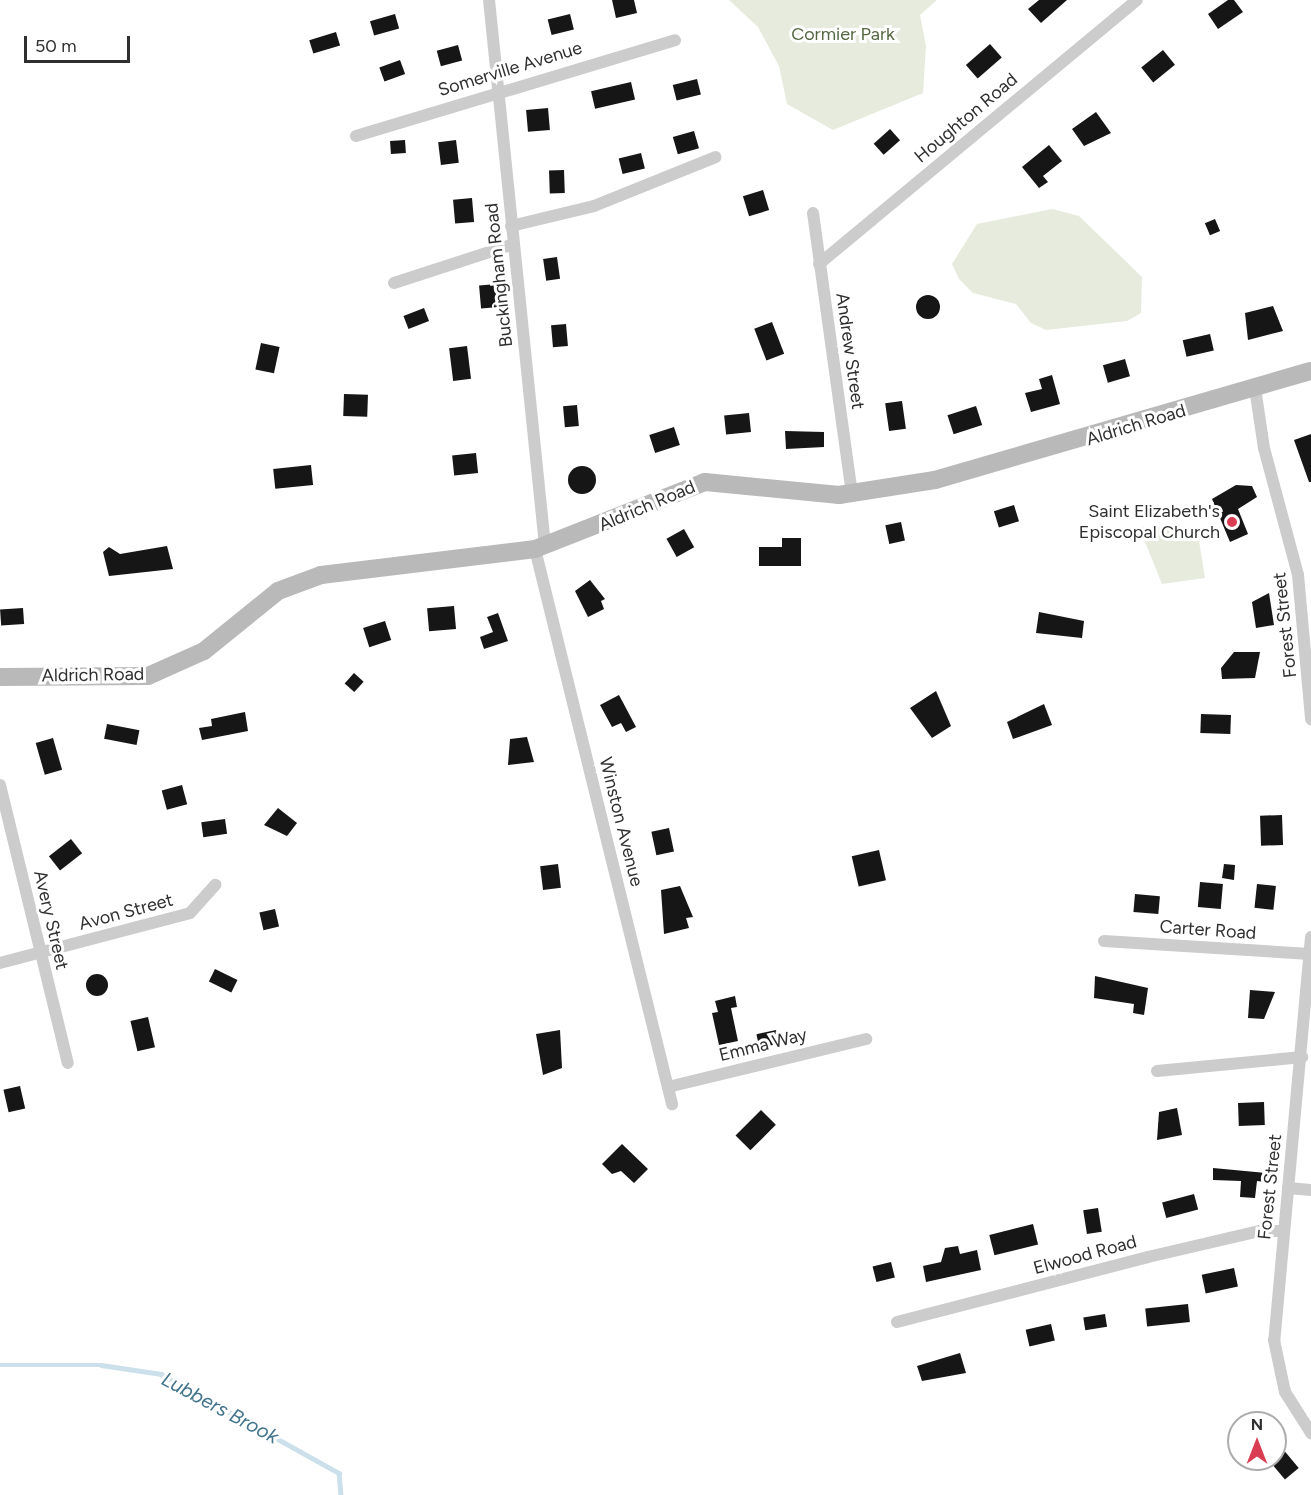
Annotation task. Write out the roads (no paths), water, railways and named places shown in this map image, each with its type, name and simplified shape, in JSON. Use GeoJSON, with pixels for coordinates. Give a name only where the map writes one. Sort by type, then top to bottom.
{"type":"FeatureCollection","features":[{"type":"Feature","properties":{"kind":"street","name":"Buckingham Road"},"geometry":{"type":"LineString","coordinates":[[489,0],[514,244],[540,547]]}},
{"type":"Feature","properties":{"kind":"street","name":"Houghton Road"},"geometry":{"type":"LineString","coordinates":[[819,264],[1137,0]]}},
{"type":"Feature","properties":{"kind":"street","name":"Somerville Avenue"},"geometry":{"type":"LineString","coordinates":[[356,136],[499,90],[675,40]]}},
{"type":"Feature","properties":{"kind":"street"},"geometry":{"type":"LineString","coordinates":[[511,226],[594,206],[716,157]]}},
{"type":"Feature","properties":{"kind":"street","name":"Andrew Street"},"geometry":{"type":"LineString","coordinates":[[813,213],[852,494]]}},
{"type":"Feature","properties":{"kind":"street"},"geometry":{"type":"LineString","coordinates":[[394,283],[514,244]]}},
{"type":"Feature","properties":{"kind":"street","name":"Aldrich Road"},"geometry":{"type":"LineString","coordinates":[[0,677],[148,676],[190,660],[267,599],[306,579],[348,569],[540,547],[699,483],[852,494],[1001,464],[1311,371]]}},
{"type":"Feature","properties":{"kind":"street","name":"Forest Street"},"geometry":{"type":"LineString","coordinates":[[1255,388],[1264,448],[1297,568],[1311,719]]}},
{"type":"Feature","properties":{"kind":"street","name":"Winston Avenue"},"geometry":{"type":"LineString","coordinates":[[540,547],[672,1104]]}},
{"type":"Feature","properties":{"kind":"street","name":"Avery Street"},"geometry":{"type":"LineString","coordinates":[[0,785],[39,954],[68,1063]]}},
{"type":"Feature","properties":{"kind":"street","name":"Avon Street"},"geometry":{"type":"LineString","coordinates":[[0,963],[190,913],[215,885]]}},
{"type":"Feature","properties":{"kind":"street","name":"Forest Street"},"geometry":{"type":"LineString","coordinates":[[1311,937],[1302,1057],[1283,1231],[1275,1354],[1285,1392],[1311,1432]]}},
{"type":"Feature","properties":{"kind":"street","name":"Carter Road"},"geometry":{"type":"LineString","coordinates":[[1104,941],[1310,954]]}},
{"type":"Feature","properties":{"kind":"street","name":"Emma Way"},"geometry":{"type":"LineString","coordinates":[[668,1087],[866,1039]]}},
{"type":"Feature","properties":{"kind":"street"},"geometry":{"type":"LineString","coordinates":[[1157,1071],[1302,1057]]}},
{"type":"Feature","properties":{"kind":"street"},"geometry":{"type":"LineString","coordinates":[[1288,1188],[1311,1190]]}},
{"type":"Feature","properties":{"kind":"street","name":"Elwood Road"},"geometry":{"type":"LineString","coordinates":[[897,1322],[1148,1257],[1260,1231],[1283,1231]]}},
{"type":"Feature","properties":{"kind":"waterway","name":"Lubbers Brook"},"geometry":{"type":"LineString","coordinates":[[0,1365],[101,1365],[161,1374],[339,1473],[341,1495]]}},
{"type":"Feature","properties":{"kind":"place","name":"Saint Elizabeth's Episcopal Church"},"geometry":{"type":"Point","coordinates":[1232,522]}},
{"type":"Feature","properties":{"kind":"park label","name":"Cormier Park"},"geometry":{"type":"Point","coordinates":[843,34]}}]}
